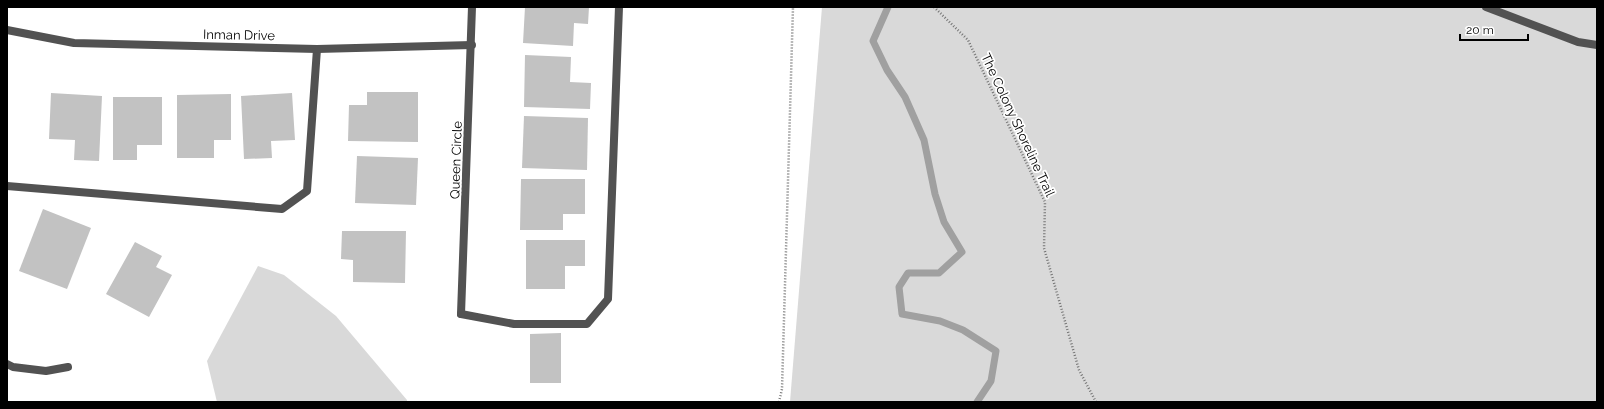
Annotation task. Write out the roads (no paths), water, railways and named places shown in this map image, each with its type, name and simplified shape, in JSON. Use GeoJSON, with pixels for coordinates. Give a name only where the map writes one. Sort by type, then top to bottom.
{"type":"FeatureCollection","features":[{"type":"Feature","properties":{"kind":"street","name":"Queen Circle"},"geometry":{"type":"LineString","coordinates":[[472,7],[472,45],[461,314],[514,324],[587,324],[608,299],[619,7]]}},
{"type":"Feature","properties":{"kind":"street"},"geometry":{"type":"LineString","coordinates":[[1486,7],[1578,42],[1597,46]]}},
{"type":"Feature","properties":{"kind":"street","name":"Inman Drive"},"geometry":{"type":"LineString","coordinates":[[7,30],[74,43],[317,48],[472,45]]}},
{"type":"Feature","properties":{"kind":"street"},"geometry":{"type":"LineString","coordinates":[[7,186],[282,209],[307,192],[317,48]]}},
{"type":"Feature","properties":{"kind":"street"},"geometry":{"type":"LineString","coordinates":[[7,364],[13,367],[46,371],[68,367]]}},
{"type":"Feature","properties":{"kind":"waterway"},"geometry":{"type":"LineString","coordinates":[[888,7],[873,41],[887,70],[905,97],[924,140],[935,194],[944,222],[962,252],[939,273],[908,273],[899,287],[902,314],[940,321],[963,330],[996,351],[991,381],[977,402]]}}]}
